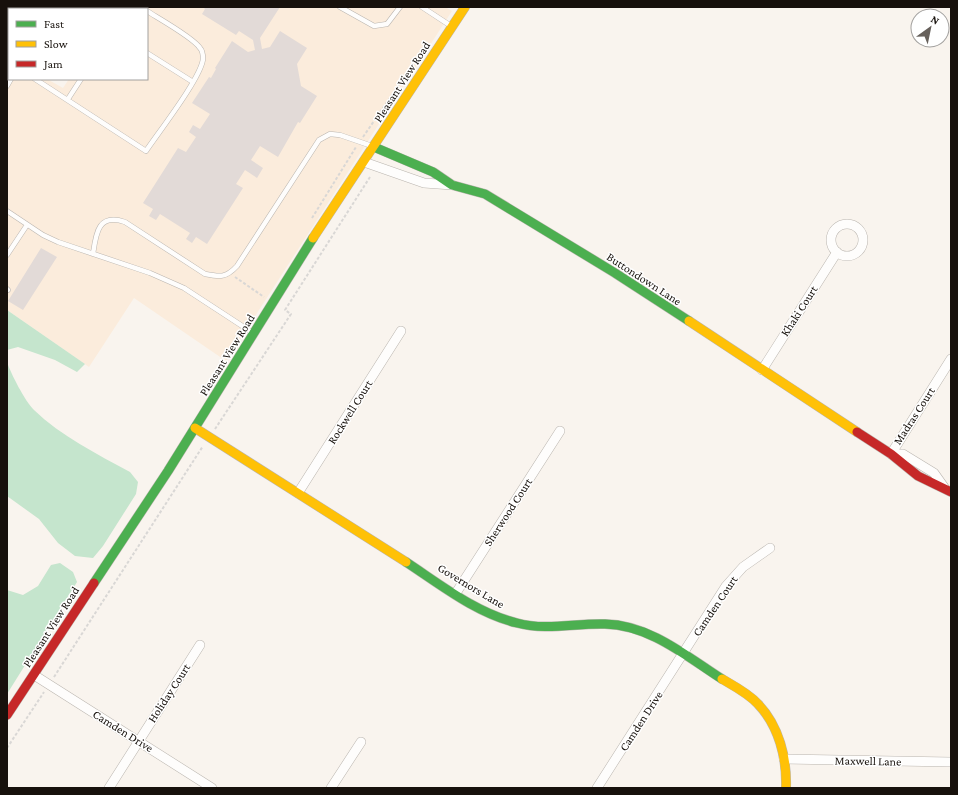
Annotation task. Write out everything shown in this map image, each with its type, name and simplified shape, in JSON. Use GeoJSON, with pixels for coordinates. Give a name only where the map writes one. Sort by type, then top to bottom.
{"type":"FeatureCollection","features":[{"type":"Feature","properties":{"kind":"street","name":"Pleasant View Road"},"geometry":{"type":"LineString","coordinates":[[7,715],[195,428],[313,238],[465,7]]}},
{"type":"Feature","properties":{"kind":"street","name":"Buttondown Lane"},"geometry":{"type":"LineString","coordinates":[[374,147],[433,172],[452,185],[485,194],[615,274],[891,454],[903,466],[928,482],[948,490]]}},
{"type":"Feature","properties":{"kind":"street"},"geometry":{"type":"LineString","coordinates":[[364,162],[424,183],[452,185]]}},
{"type":"Feature","properties":{"kind":"street","name":"Khaki Court"},"geometry":{"type":"LineString","coordinates":[[762,370],[837,252]]}},
{"type":"Feature","properties":{"kind":"street","name":"Rockwell Court"},"geometry":{"type":"LineString","coordinates":[[298,493],[401,330]]}},
{"type":"Feature","properties":{"kind":"street","name":"Madras Court"},"geometry":{"type":"LineString","coordinates":[[891,454],[951,359]]}},
{"type":"Feature","properties":{"kind":"street","name":"Governors Lane"},"geometry":{"type":"LineString","coordinates":[[195,428],[495,617],[518,624],[536,627],[616,624],[641,631],[662,640],[684,653],[748,696],[758,705],[774,729],[780,743],[787,780],[786,788]]}},
{"type":"Feature","properties":{"kind":"street","name":"Sherwood Court"},"geometry":{"type":"LineString","coordinates":[[456,593],[560,431]]}},
{"type":"Feature","properties":{"kind":"street","name":"Camden Court"},"geometry":{"type":"LineString","coordinates":[[684,653],[726,586],[734,576],[770,548]]}},
{"type":"Feature","properties":{"kind":"street","name":"Holiday Court"},"geometry":{"type":"LineString","coordinates":[[109,788],[200,645]]}},
{"type":"Feature","properties":{"kind":"street","name":"Camden Drive"},"geometry":{"type":"LineString","coordinates":[[597,788],[684,653]]}},
{"type":"Feature","properties":{"kind":"street","name":"Camden Drive"},"geometry":{"type":"LineString","coordinates":[[34,675],[212,788]]}},
{"type":"Feature","properties":{"kind":"street"},"geometry":{"type":"LineString","coordinates":[[331,788],[361,742]]}},
{"type":"Feature","properties":{"kind":"street","name":"Maxwell Lane"},"geometry":{"type":"LineString","coordinates":[[784,759],[951,762]]}},
{"type":"Feature","properties":{"kind":"lane"},"geometry":{"type":"LineString","coordinates":[[340,7],[374,26],[387,24],[400,7]]}},
{"type":"Feature","properties":{"kind":"lane"},"geometry":{"type":"LineString","coordinates":[[422,7],[452,27]]}},
{"type":"Feature","properties":{"kind":"lane"},"geometry":{"type":"LineString","coordinates":[[37,80],[146,151],[193,82],[200,69],[203,59],[200,48],[193,40],[148,11]]}},
{"type":"Feature","properties":{"kind":"lane"},"geometry":{"type":"LineString","coordinates":[[148,54],[193,82]]}},
{"type":"Feature","properties":{"kind":"lane"},"geometry":{"type":"LineString","coordinates":[[68,99],[80,80]]}},
{"type":"Feature","properties":{"kind":"lane"},"geometry":{"type":"LineString","coordinates":[[93,254],[96,234],[102,224],[108,220],[116,219],[125,222],[205,274],[220,277],[230,273],[237,266],[319,140],[330,134],[340,135],[374,147]]}},
{"type":"Feature","properties":{"kind":"lane"},"geometry":{"type":"LineString","coordinates":[[7,211],[43,235],[58,242],[150,272],[184,288],[254,334]]}},
{"type":"Feature","properties":{"kind":"lane"},"geometry":{"type":"LineString","coordinates":[[7,255],[27,225]]}},
{"type":"Feature","properties":{"kind":"path"},"geometry":{"type":"LineString","coordinates":[[309,222],[360,141],[416,60]]}},
{"type":"Feature","properties":{"kind":"path"},"geometry":{"type":"LineString","coordinates":[[7,748],[209,436],[291,314],[285,310],[370,177]]}},
{"type":"Feature","properties":{"kind":"path"},"geometry":{"type":"LineString","coordinates":[[230,273],[263,296]]}},
{"type":"Feature","properties":{"kind":"shaded area"},"geometry":{"type":"Polygon","coordinates":[[[56,7],[445,7],[452,11],[226,361],[134,298],[89,367],[7,310],[7,57],[8,80],[49,80],[63,88],[68,80],[148,80],[148,8],[56,7]]]}},
{"type":"Feature","properties":{"kind":"green space"},"geometry":{"type":"Polygon","coordinates":[[[7,7],[58,8],[8,8],[7,57],[7,7]]]}},
{"type":"Feature","properties":{"kind":"green space"},"geometry":{"type":"Polygon","coordinates":[[[7,310],[85,364],[77,372],[55,360],[18,347],[7,350],[7,310]]]}},
{"type":"Feature","properties":{"kind":"green space"},"geometry":{"type":"Polygon","coordinates":[[[7,362],[19,387],[34,410],[68,436],[130,472],[138,482],[136,494],[103,546],[93,558],[75,556],[58,543],[39,519],[7,496],[7,362]]]}},
{"type":"Feature","properties":{"kind":"green space"},"geometry":{"type":"Polygon","coordinates":[[[60,563],[73,572],[77,582],[7,694],[7,590],[23,595],[38,586],[51,565],[60,563]]]}},
{"type":"Feature","properties":{"kind":"building"},"geometry":{"type":"Polygon","coordinates":[[[203,7],[280,7],[260,38],[262,49],[270,47],[280,31],[307,48],[297,64],[301,86],[317,96],[300,123],[298,122],[278,157],[260,146],[251,160],[263,168],[257,178],[245,170],[236,184],[243,188],[207,244],[196,237],[192,243],[186,239],[190,233],[160,214],[156,220],[149,216],[153,209],[143,203],[178,148],[186,152],[196,137],[189,132],[193,125],[200,129],[210,114],[192,103],[209,77],[211,78],[216,69],[215,68],[232,41],[248,52],[255,50],[253,40],[239,31],[236,35],[202,14],[205,9],[203,7]]]}},
{"type":"Feature","properties":{"kind":"building"},"geometry":{"type":"Polygon","coordinates":[[[41,248],[57,257],[23,310],[8,301],[41,248]]]}},
{"type":"Feature","properties":{"kind":"traffic: fast"},"geometry":{"type":"LineString","coordinates":[[374,147],[433,172],[452,185],[485,194],[615,273],[689,321]]}},
{"type":"Feature","properties":{"kind":"traffic: fast"},"geometry":{"type":"LineString","coordinates":[[94,583],[168,471],[313,238]]}},
{"type":"Feature","properties":{"kind":"traffic: fast"},"geometry":{"type":"LineString","coordinates":[[406,562],[459,597],[502,618],[517,623],[550,627],[605,624],[637,630],[667,643],[722,679]]}},
{"type":"Feature","properties":{"kind":"traffic: slow"},"geometry":{"type":"LineString","coordinates":[[313,238],[465,7]]}},
{"type":"Feature","properties":{"kind":"traffic: slow"},"geometry":{"type":"LineString","coordinates":[[689,321],[857,432]]}},
{"type":"Feature","properties":{"kind":"traffic: slow"},"geometry":{"type":"LineString","coordinates":[[195,428],[406,562]]}},
{"type":"Feature","properties":{"kind":"traffic: slow"},"geometry":{"type":"LineString","coordinates":[[722,679],[750,696],[771,722],[783,754],[786,788]]}},
{"type":"Feature","properties":{"kind":"traffic: jam"},"geometry":{"type":"LineString","coordinates":[[857,432],[891,454],[918,476],[951,492]]}},
{"type":"Feature","properties":{"kind":"traffic: jam"},"geometry":{"type":"LineString","coordinates":[[7,715],[94,583]]}}]}
